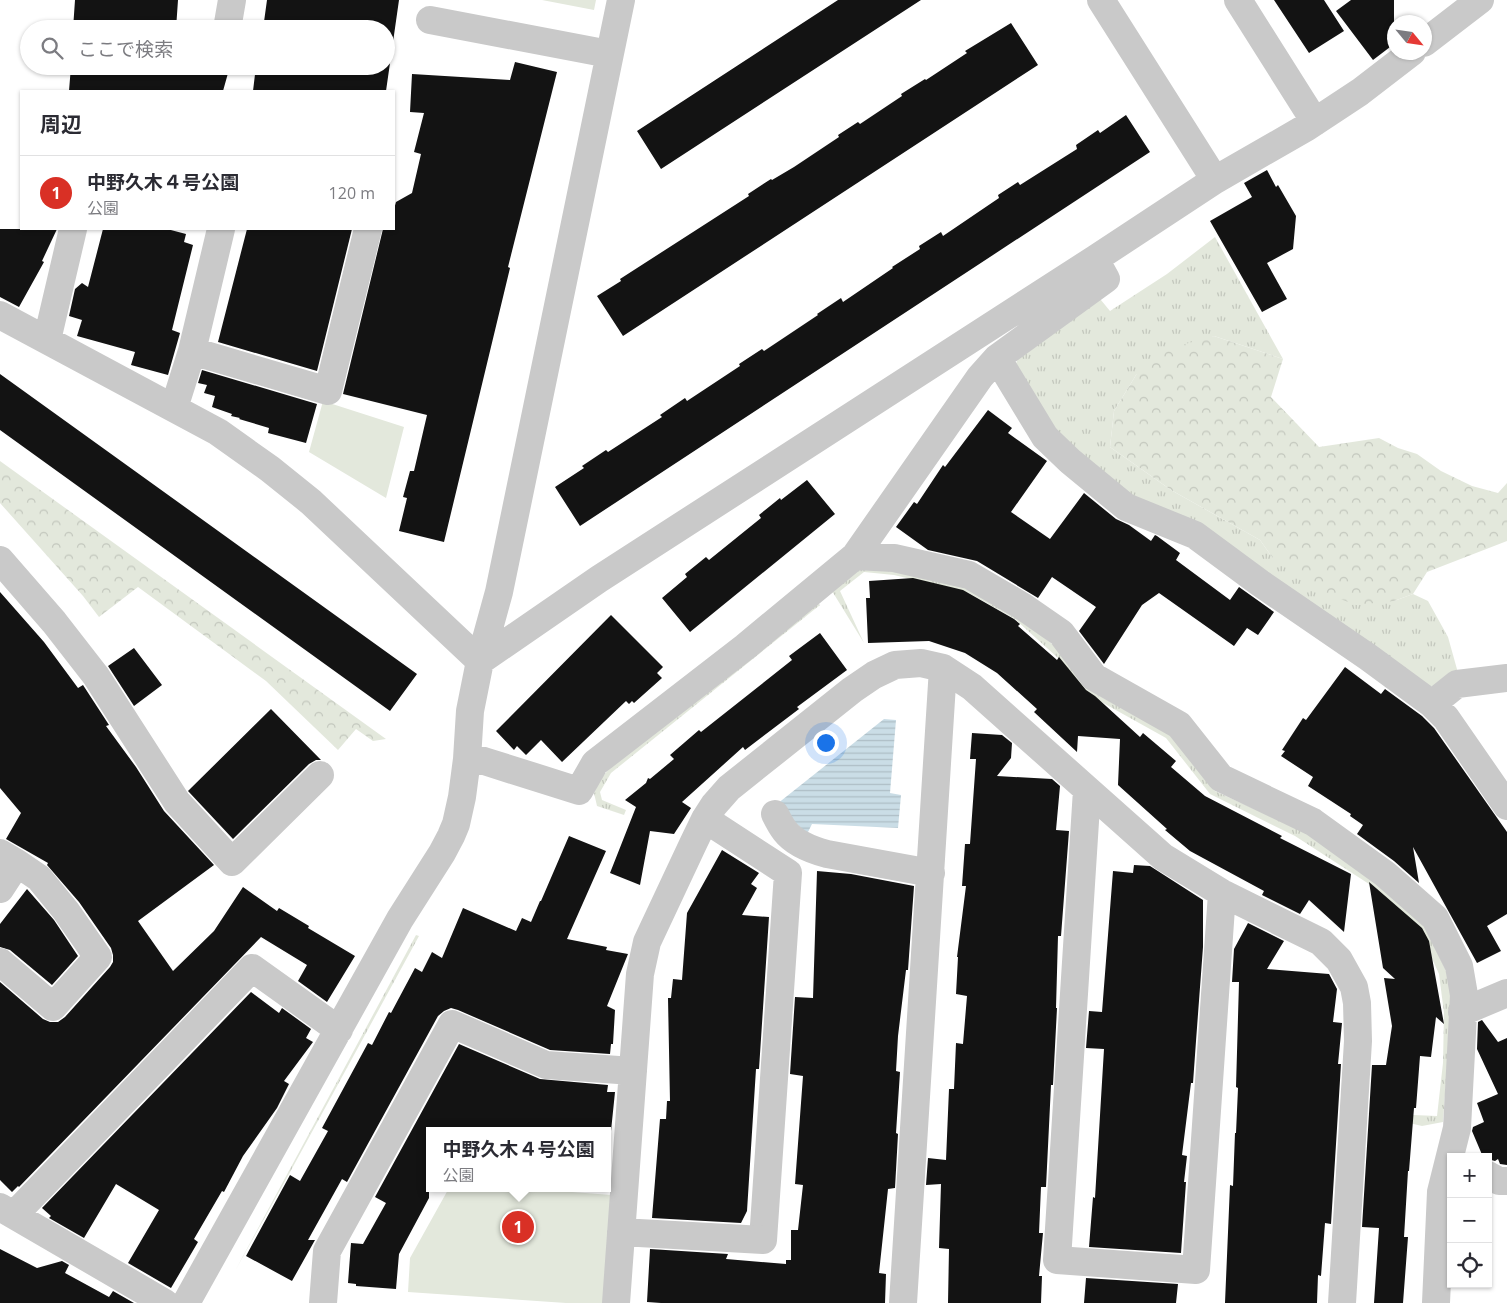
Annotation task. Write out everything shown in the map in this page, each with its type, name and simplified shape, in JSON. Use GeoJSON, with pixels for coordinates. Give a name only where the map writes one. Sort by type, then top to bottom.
{"type":"FeatureCollection","features":[{"type":"Feature","properties":{"kind":"street"},"geometry":{"type":"LineString","coordinates":[[229,20],[232,0]]}},
{"type":"Feature","properties":{"kind":"street"},"geometry":{"type":"LineString","coordinates":[[186,1303],[400,918],[442,853],[456,824],[467,759],[470,711],[480,661],[499,592],[621,0]]}},
{"type":"Feature","properties":{"kind":"street"},"geometry":{"type":"LineString","coordinates":[[1101,0],[1215,180]]}},
{"type":"Feature","properties":{"kind":"street"},"geometry":{"type":"LineString","coordinates":[[1238,0],[1315,122]]}},
{"type":"Feature","properties":{"kind":"street"},"geometry":{"type":"LineString","coordinates":[[1432,37],[1480,0]]}},
{"type":"Feature","properties":{"kind":"street"},"geometry":{"type":"LineString","coordinates":[[430,20],[609,54]]}},
{"type":"Feature","properties":{"kind":"street"},"geometry":{"type":"LineString","coordinates":[[480,661],[599,579],[1215,180],[1315,122],[1360,92],[1402,60]]}},
{"type":"Feature","properties":{"kind":"street"},"geometry":{"type":"LineString","coordinates":[[47,340],[72,230]]}},
{"type":"Feature","properties":{"kind":"street"},"geometry":{"type":"LineString","coordinates":[[174,408],[192,350],[221,230]]}},
{"type":"Feature","properties":{"kind":"street"},"geometry":{"type":"LineString","coordinates":[[192,350],[328,391],[368,230]]}},
{"type":"Feature","properties":{"kind":"street"},"geometry":{"type":"LineString","coordinates":[[467,759],[484,761],[579,791],[595,762],[745,647],[855,556],[980,377],[997,358],[1106,279],[1095,259]]}},
{"type":"Feature","properties":{"kind":"street"},"geometry":{"type":"LineString","coordinates":[[0,315],[218,432],[311,502],[480,661]]}},
{"type":"Feature","properties":{"kind":"street"},"geometry":{"type":"LineString","coordinates":[[997,358],[1045,437],[1070,461],[1126,507],[1195,535],[1260,583],[1368,656],[1432,704],[1446,718],[1507,806]]}},
{"type":"Feature","properties":{"kind":"street"},"geometry":{"type":"LineString","coordinates":[[855,556],[894,558],[969,575],[1022,606],[1061,633],[1094,677],[1179,725],[1221,778],[1314,822],[1385,874],[1435,918],[1459,966],[1464,996],[1457,1128],[1451,1153]]}},
{"type":"Feature","properties":{"kind":"street"},"geometry":{"type":"LineString","coordinates":[[0,560],[54,622],[96,676],[177,802],[232,862],[320,775]]}},
{"type":"Feature","properties":{"kind":"street"},"geometry":{"type":"LineString","coordinates":[[616,1303],[640,974],[647,942],[705,819],[729,788],[852,690],[874,675],[895,666],[921,663],[943,668],[972,686],[1163,857],[1222,893],[1321,942],[1339,960],[1354,987],[1357,1004],[1358,1042],[1342,1303]]}},
{"type":"Feature","properties":{"kind":"street"},"geometry":{"type":"LineString","coordinates":[[903,1303],[943,668]]}},
{"type":"Feature","properties":{"kind":"street"},"geometry":{"type":"LineString","coordinates":[[1432,704],[1457,684],[1507,678]]}},
{"type":"Feature","properties":{"kind":"street"},"geometry":{"type":"LineString","coordinates":[[1087,790],[1057,1260],[1196,1270],[1222,893]]}},
{"type":"Feature","properties":{"kind":"street"},"geometry":{"type":"LineString","coordinates":[[775,814],[785,832],[795,841],[810,849],[827,854],[931,873]]}},
{"type":"Feature","properties":{"kind":"street"},"geometry":{"type":"LineString","coordinates":[[621,1232],[763,1240],[788,873],[705,819]]}},
{"type":"Feature","properties":{"kind":"street"},"geometry":{"type":"LineString","coordinates":[[0,889],[8,858],[39,878],[66,911],[98,957],[53,1007],[0,962]]}},
{"type":"Feature","properties":{"kind":"street"},"geometry":{"type":"LineString","coordinates":[[165,1303],[7,1211],[252,968],[339,1030]]}},
{"type":"Feature","properties":{"kind":"street"},"geometry":{"type":"LineString","coordinates":[[1462,1012],[1507,993]]}},
{"type":"Feature","properties":{"kind":"street"},"geometry":{"type":"LineString","coordinates":[[323,1303],[327,1251],[452,1024],[546,1065],[633,1071]]}},
{"type":"Feature","properties":{"kind":"street"},"geometry":{"type":"LineString","coordinates":[[1436,1303],[1441,1192],[1447,1169]]}},
{"type":"Feature","properties":{"kind":"street"},"geometry":{"type":"LineString","coordinates":[[1492,1178],[1499,1181],[1507,1181]]}},
{"type":"Feature","properties":{"kind":"green space"},"geometry":{"type":"Polygon","coordinates":[[[542,0],[596,0],[594,10],[542,0]]]}},
{"type":"Feature","properties":{"kind":"green space"},"geometry":{"type":"Polygon","coordinates":[[[1215,237],[1283,359],[1214,336],[1136,375],[1114,411],[1110,447],[1171,490],[1260,540],[1272,557],[1394,601],[1413,594],[1428,601],[1448,637],[1460,680],[1442,686],[1428,686],[1133,500],[1053,430],[1015,366],[1019,356],[1096,294],[1110,311],[1167,274],[1215,237]]]}},
{"type":"Feature","properties":{"kind":"green space"},"geometry":{"type":"Polygon","coordinates":[[[1214,336],[1283,359],[1271,397],[1319,447],[1379,438],[1398,448],[1417,454],[1441,471],[1472,486],[1498,493],[1507,483],[1507,541],[1427,572],[1413,594],[1394,601],[1356,605],[1322,592],[1272,557],[1260,540],[1171,490],[1110,447],[1114,411],[1136,375],[1167,349],[1214,336]]]}},
{"type":"Feature","properties":{"kind":"green space"},"geometry":{"type":"Polygon","coordinates":[[[323,401],[404,427],[386,498],[309,452],[323,401]]]}},
{"type":"Feature","properties":{"kind":"green space"},"geometry":{"type":"Polygon","coordinates":[[[0,461],[386,739],[373,741],[356,729],[338,750],[266,681],[138,587],[99,617],[83,596],[0,503],[0,461]]]}},
{"type":"Feature","properties":{"kind":"green space"},"geometry":{"type":"Polygon","coordinates":[[[863,566],[899,571],[970,588],[1018,616],[1058,649],[1080,679],[1096,694],[1173,736],[1215,791],[1305,832],[1376,882],[1424,924],[1446,971],[1452,999],[1443,1122],[1422,1126],[1367,1113],[1437,1116],[1443,1063],[1444,1013],[1439,974],[1417,925],[1369,884],[1295,836],[1210,794],[1166,738],[1096,699],[1077,685],[1058,658],[1015,619],[969,593],[894,575],[864,572],[840,591],[864,643],[832,591],[863,566]]]}},
{"type":"Feature","properties":{"kind":"green space"},"geometry":{"type":"Polygon","coordinates":[[[818,603],[820,605],[611,773],[600,792],[602,800],[626,810],[624,815],[597,806],[594,793],[601,778],[613,765],[818,603]]]}},
{"type":"Feature","properties":{"kind":"green space"},"geometry":{"type":"Polygon","coordinates":[[[416,935],[419,936],[235,1271],[416,935]]]}},
{"type":"Feature","properties":{"kind":"green space"},"geometry":{"type":"Polygon","coordinates":[[[447,1192],[572,1192],[611,1195],[603,1303],[566,1303],[408,1292],[410,1258],[447,1192]]]}},
{"type":"Feature","properties":{"kind":"shaded area"},"geometry":{"type":"Polygon","coordinates":[[[884,719],[896,720],[890,793],[901,795],[898,828],[812,824],[807,834],[777,804],[884,719]]]}},
{"type":"Feature","properties":{"kind":"building"},"geometry":{"type":"Polygon","coordinates":[[[75,0],[178,0],[177,20],[74,20],[75,0]]]}},
{"type":"Feature","properties":{"kind":"building"},"geometry":{"type":"Polygon","coordinates":[[[267,0],[399,0],[395,28],[395,20],[264,20],[267,0]]]}},
{"type":"Feature","properties":{"kind":"building"},"geometry":{"type":"Polygon","coordinates":[[[838,0],[921,0],[661,169],[637,131],[838,0]]]}},
{"type":"Feature","properties":{"kind":"building"},"geometry":{"type":"Polygon","coordinates":[[[1274,0],[1324,0],[1344,31],[1309,53],[1274,0]]]}},
{"type":"Feature","properties":{"kind":"building"},"geometry":{"type":"Polygon","coordinates":[[[1351,0],[1394,0],[1394,15],[1387,15],[1387,49],[1373,60],[1336,11],[1351,0]]]}},
{"type":"Feature","properties":{"kind":"building"},"geometry":{"type":"Polygon","coordinates":[[[1011,23],[1038,65],[623,336],[597,296],[621,281],[620,279],[749,196],[748,194],[794,167],[839,137],[838,135],[858,122],[860,124],[902,96],[901,94],[967,53],[965,51],[1011,23]]]}},
{"type":"Feature","properties":{"kind":"building"},"geometry":{"type":"Polygon","coordinates":[[[515,62],[557,72],[508,267],[510,268],[444,542],[399,531],[407,498],[403,497],[410,471],[414,471],[427,415],[343,394],[383,230],[395,230],[396,202],[412,193],[421,154],[414,152],[424,113],[410,112],[412,74],[510,80],[515,62]]]}},
{"type":"Feature","properties":{"kind":"building"},"geometry":{"type":"Polygon","coordinates":[[[70,75],[227,75],[223,90],[69,90],[70,75]]]}},
{"type":"Feature","properties":{"kind":"building"},"geometry":{"type":"Polygon","coordinates":[[[255,75],[388,75],[386,90],[253,90],[255,75]]]}},
{"type":"Feature","properties":{"kind":"building"},"geometry":{"type":"Polygon","coordinates":[[[1126,115],[1150,152],[580,526],[555,487],[584,468],[582,466],[606,450],[608,452],[662,417],[660,415],[685,398],[687,401],[740,366],[739,364],[762,349],[764,351],[841,298],[843,302],[920,249],[919,246],[941,232],[943,236],[999,198],[998,195],[1018,182],[1020,185],[1077,149],[1076,145],[1098,130],[1100,133],[1126,115]]]}},
{"type":"Feature","properties":{"kind":"building"},"geometry":{"type":"Polygon","coordinates":[[[1267,170],[1296,216],[1293,249],[1267,263],[1287,299],[1262,312],[1210,221],[1252,197],[1244,183],[1267,170]]]}},
{"type":"Feature","properties":{"kind":"building"},"geometry":{"type":"Polygon","coordinates":[[[0,229],[57,230],[42,261],[44,262],[19,307],[0,297],[0,229]]]}},
{"type":"Feature","properties":{"kind":"building"},"geometry":{"type":"Polygon","coordinates":[[[103,230],[171,230],[186,234],[184,242],[193,245],[172,330],[180,333],[168,375],[131,365],[135,352],[77,336],[82,320],[69,316],[75,289],[82,283],[88,287],[103,230]]]}},
{"type":"Feature","properties":{"kind":"building"},"geometry":{"type":"Polygon","coordinates":[[[247,230],[352,230],[317,371],[218,342],[247,230]]]}},
{"type":"Feature","properties":{"kind":"building"},"geometry":{"type":"Polygon","coordinates":[[[202,370],[317,404],[306,443],[268,433],[269,428],[239,419],[231,416],[232,414],[212,407],[215,396],[204,393],[207,385],[198,383],[202,370]]]}},
{"type":"Feature","properties":{"kind":"building"},"geometry":{"type":"Polygon","coordinates":[[[0,374],[417,674],[390,711],[0,430],[0,374]]]}},
{"type":"Feature","properties":{"kind":"building"},"geometry":{"type":"Polygon","coordinates":[[[988,410],[1012,428],[1008,433],[1047,461],[1011,512],[1050,539],[1084,493],[1116,519],[1129,525],[1151,541],[1155,535],[1157,536],[1180,553],[1176,560],[1230,600],[1239,587],[1274,612],[1258,635],[1247,628],[1234,646],[1159,593],[1142,605],[1104,664],[1079,631],[1096,607],[1052,577],[1038,598],[977,561],[928,550],[896,527],[914,502],[917,504],[943,465],[945,467],[988,410]]]}},
{"type":"Feature","properties":{"kind":"building"},"geometry":{"type":"Polygon","coordinates":[[[807,480],[835,514],[690,632],[662,598],[687,577],[685,574],[706,557],[709,560],[761,518],[759,515],[807,480]]]}},
{"type":"Feature","properties":{"kind":"building"},"geometry":{"type":"Polygon","coordinates":[[[913,578],[963,590],[1014,619],[1020,624],[1018,626],[1057,660],[1059,657],[1086,690],[1140,737],[1143,733],[1176,761],[1171,767],[1205,796],[1282,836],[1280,838],[1351,874],[1344,932],[1309,900],[1300,914],[1262,895],[1264,891],[1190,851],[1165,830],[1167,829],[1118,785],[1120,739],[1078,736],[1077,752],[1034,712],[1037,709],[997,673],[965,653],[929,641],[868,643],[866,598],[870,598],[869,581],[913,578]]]}},
{"type":"Feature","properties":{"kind":"building"},"geometry":{"type":"Polygon","coordinates":[[[0,592],[44,642],[78,688],[83,685],[109,725],[106,726],[136,767],[164,811],[214,865],[138,921],[173,971],[214,931],[243,887],[277,911],[279,908],[355,956],[327,1002],[298,981],[307,965],[261,937],[19,1187],[12,1192],[0,1180],[0,982],[43,1019],[50,1022],[58,1022],[65,1017],[110,967],[113,962],[113,955],[111,948],[79,902],[47,865],[48,863],[6,839],[21,813],[0,788],[0,592]]]}},
{"type":"Feature","properties":{"kind":"building"},"geometry":{"type":"Polygon","coordinates":[[[611,615],[663,667],[657,673],[662,678],[634,703],[632,701],[629,704],[626,701],[562,762],[541,740],[526,755],[517,746],[514,750],[496,731],[611,615]]]}},
{"type":"Feature","properties":{"kind":"building"},"geometry":{"type":"Polygon","coordinates":[[[820,633],[847,670],[797,707],[799,709],[745,750],[743,747],[682,802],[691,808],[674,834],[650,831],[640,885],[610,873],[636,807],[625,800],[646,783],[648,778],[650,779],[674,759],[670,755],[699,730],[701,732],[792,660],[789,656],[820,633]]]}},
{"type":"Feature","properties":{"kind":"building"},"geometry":{"type":"Polygon","coordinates":[[[134,648],[162,685],[134,706],[108,666],[134,648]]]}},
{"type":"Feature","properties":{"kind":"building"},"geometry":{"type":"Polygon","coordinates":[[[1345,667],[1381,694],[1385,689],[1422,716],[1434,728],[1507,832],[1507,914],[1487,926],[1501,951],[1477,963],[1413,847],[1419,883],[1394,861],[1357,834],[1363,825],[1350,816],[1351,814],[1308,786],[1313,777],[1281,756],[1285,751],[1282,750],[1303,718],[1306,720],[1345,667]]]}},
{"type":"Feature","properties":{"kind":"building"},"geometry":{"type":"Polygon","coordinates":[[[271,709],[321,760],[316,760],[309,764],[233,839],[188,791],[271,709]]]}},
{"type":"Feature","properties":{"kind":"building"},"geometry":{"type":"Polygon","coordinates":[[[972,733],[1002,735],[1012,743],[1011,758],[997,776],[1052,779],[1060,786],[1056,830],[1069,831],[1061,936],[1058,936],[1057,1008],[1046,1187],[1041,1187],[1039,1233],[1043,1233],[1039,1276],[1042,1276],[1041,1303],[948,1303],[949,1249],[939,1248],[941,1184],[926,1185],[928,1158],[946,1160],[949,1089],[954,1089],[956,1043],[963,1044],[967,996],[956,994],[957,957],[966,886],[962,886],[965,844],[970,844],[976,759],[970,759],[972,733]]]}},
{"type":"Feature","properties":{"kind":"building"},"geometry":{"type":"Polygon","coordinates":[[[569,836],[606,851],[567,939],[607,947],[606,950],[628,954],[607,1006],[615,1010],[613,1044],[611,1044],[610,1054],[550,1050],[458,1010],[451,1008],[444,1011],[438,1016],[347,1182],[342,1179],[308,1240],[315,1240],[292,1281],[246,1256],[290,1175],[300,1181],[328,1131],[322,1128],[368,1043],[372,1045],[415,968],[422,972],[432,952],[442,958],[463,908],[516,931],[522,918],[531,922],[569,836]]]}},
{"type":"Feature","properties":{"kind":"building"},"geometry":{"type":"Polygon","coordinates":[[[722,850],[759,873],[751,884],[757,888],[742,915],[769,917],[759,1069],[756,1069],[747,1211],[741,1223],[652,1218],[660,1119],[666,1119],[667,1101],[670,1101],[668,998],[671,998],[673,979],[682,980],[687,913],[722,850]]]}},
{"type":"Feature","properties":{"kind":"building"},"geometry":{"type":"Polygon","coordinates":[[[1134,865],[1150,866],[1203,900],[1203,947],[1193,1083],[1191,1083],[1182,1155],[1187,1156],[1181,1253],[1089,1247],[1093,1197],[1095,1198],[1104,1049],[1086,1048],[1089,1011],[1102,1012],[1113,871],[1133,873],[1134,865]]]}},
{"type":"Feature","properties":{"kind":"building"},"geometry":{"type":"Polygon","coordinates":[[[817,871],[851,874],[914,886],[908,970],[906,970],[898,1036],[896,1071],[900,1072],[895,1188],[888,1189],[879,1273],[886,1274],[885,1303],[647,1302],[650,1249],[728,1254],[726,1259],[786,1264],[786,1260],[791,1260],[791,1230],[798,1230],[803,1185],[795,1184],[803,1076],[790,1074],[795,997],[813,998],[817,871]]]}},
{"type":"Feature","properties":{"kind":"building"},"geometry":{"type":"Polygon","coordinates":[[[1369,882],[1422,928],[1429,941],[1444,1024],[1436,1017],[1431,1057],[1420,1056],[1408,1171],[1404,1237],[1408,1237],[1403,1303],[1374,1303],[1379,1228],[1362,1227],[1372,1065],[1386,1065],[1392,1026],[1384,978],[1395,979],[1383,968],[1369,882]]]}},
{"type":"Feature","properties":{"kind":"building"},"geometry":{"type":"Polygon","coordinates":[[[27,889],[54,920],[78,956],[52,985],[10,950],[0,947],[0,924],[27,889]]]}},
{"type":"Feature","properties":{"kind":"building"},"geometry":{"type":"Polygon","coordinates":[[[1248,923],[1284,941],[1267,969],[1329,974],[1337,989],[1333,1022],[1342,1023],[1338,1064],[1341,1064],[1331,1224],[1325,1223],[1321,1276],[1318,1275],[1317,1303],[1225,1303],[1230,1185],[1233,1186],[1238,1088],[1236,1087],[1239,982],[1232,982],[1234,949],[1248,923]]]}},
{"type":"Feature","properties":{"kind":"building"},"geometry":{"type":"Polygon","coordinates":[[[251,992],[279,1013],[282,1008],[311,1029],[306,1038],[313,1042],[284,1081],[289,1084],[277,1108],[243,1156],[224,1192],[222,1191],[194,1239],[198,1242],[171,1288],[128,1263],[159,1210],[116,1184],[84,1238],[49,1218],[51,1216],[42,1208],[251,992]]]}},
{"type":"Feature","properties":{"kind":"building"},"geometry":{"type":"Polygon","coordinates":[[[1482,1020],[1498,1042],[1507,1038],[1507,1165],[1500,1164],[1498,1159],[1492,1160],[1492,1153],[1481,1153],[1472,1131],[1473,1127],[1484,1122],[1477,1103],[1498,1094],[1477,1049],[1478,1022],[1482,1020]]]}},
{"type":"Feature","properties":{"kind":"building"},"geometry":{"type":"Polygon","coordinates":[[[459,1044],[540,1079],[608,1085],[607,1092],[615,1092],[611,1131],[611,1127],[426,1127],[426,1192],[429,1192],[429,1198],[399,1254],[396,1289],[356,1286],[356,1284],[348,1283],[351,1243],[363,1244],[386,1203],[375,1197],[459,1044]]]}},
{"type":"Feature","properties":{"kind":"building"},"geometry":{"type":"Polygon","coordinates":[[[0,1249],[37,1268],[62,1261],[69,1265],[65,1273],[109,1297],[113,1291],[134,1303],[0,1303],[0,1249]]]}},
{"type":"Feature","properties":{"kind":"building"},"geometry":{"type":"Polygon","coordinates":[[[1086,1278],[1178,1284],[1176,1303],[1084,1303],[1086,1278]]]}},
{"type":"Feature","properties":{"kind":"place","name":"中野久木４号公園"},"geometry":{"type":"Point","coordinates":[518,1227]}}]}
